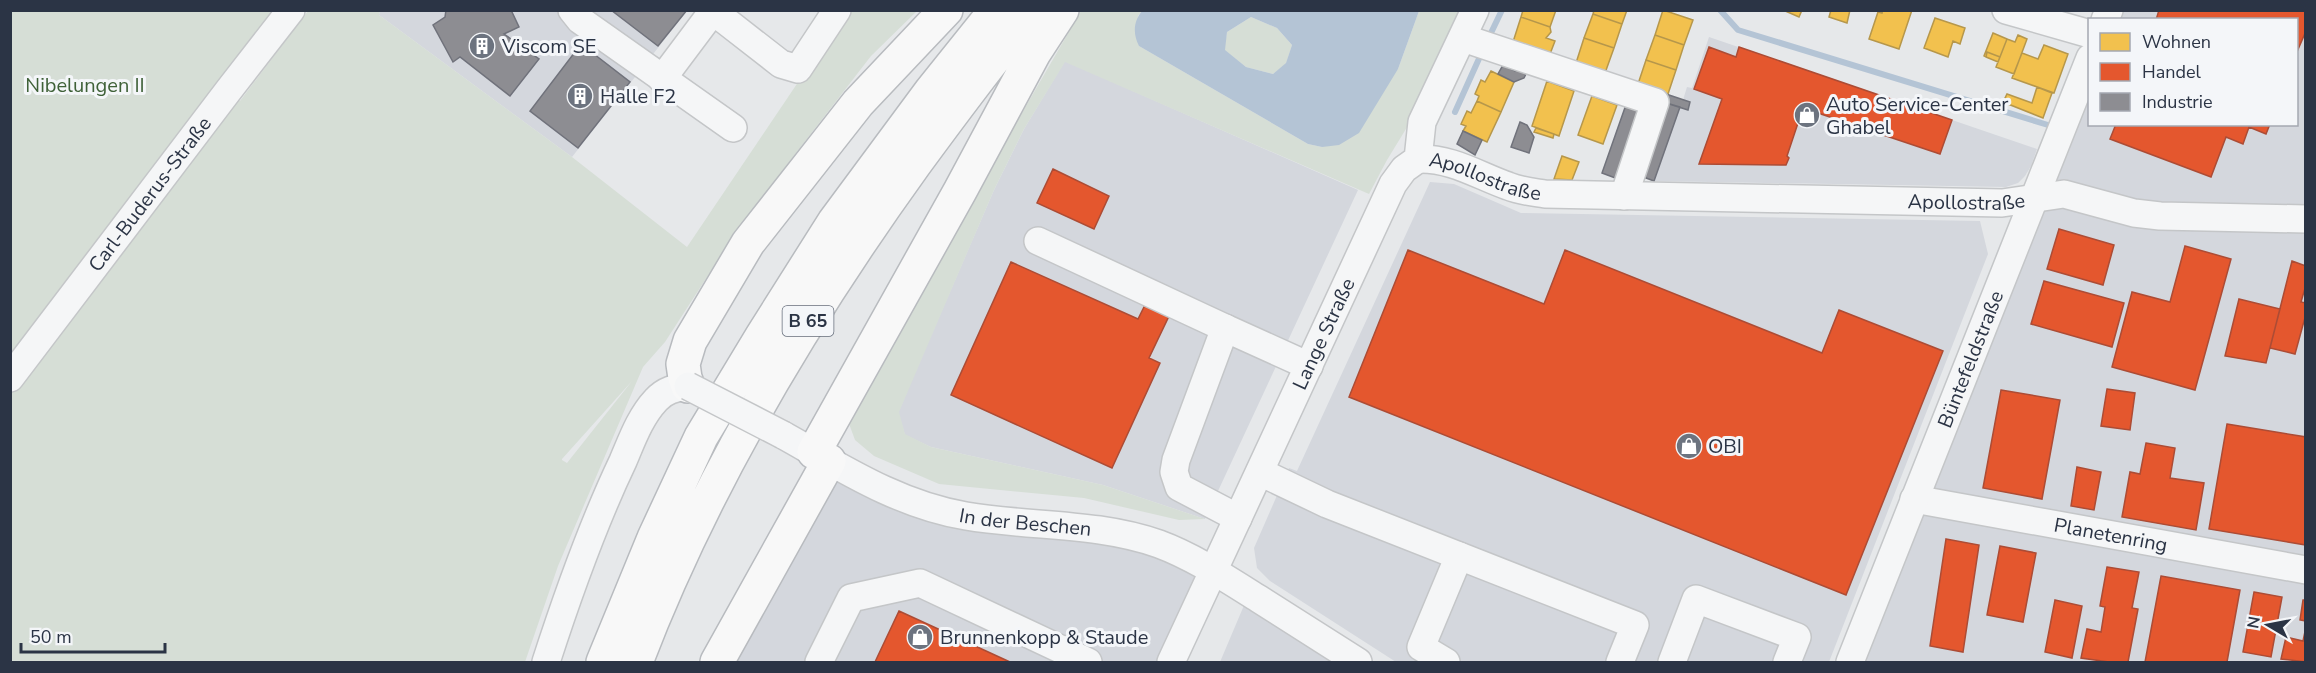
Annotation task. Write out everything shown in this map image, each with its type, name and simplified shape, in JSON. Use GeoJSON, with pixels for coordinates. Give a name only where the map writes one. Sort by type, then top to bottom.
{"type":"FeatureCollection","features":[{"type":"Feature","properties":{"kind":"highway"},"geometry":{"type":"LineString","coordinates":[[688,386],[683,364],[690,341],[748,243],[858,103],[946,10]]}},
{"type":"Feature","properties":{"kind":"highway","name":"B 65"},"geometry":{"type":"LineString","coordinates":[[603,663],[654,538],[701,437],[834,222],[931,91],[996,10]]}},
{"type":"Feature","properties":{"kind":"highway","name":"B 65"},"geometry":{"type":"LineString","coordinates":[[636,663],[678,562],[730,458],[784,359],[872,223],[956,108],[1034,10]]}},
{"type":"Feature","properties":{"kind":"highway"},"geometry":{"type":"LineString","coordinates":[[717,663],[821,457],[960,191],[1034,53],[1062,10]]}},
{"type":"Feature","properties":{"kind":"street","name":"Carl-Buderus-Straße"},"geometry":{"type":"LineString","coordinates":[[10,378],[291,10]]}},
{"type":"Feature","properties":{"kind":"street"},"geometry":{"type":"LineString","coordinates":[[572,10],[580,20],[733,128]]}},
{"type":"Feature","properties":{"kind":"street"},"geometry":{"type":"LineString","coordinates":[[662,80],[713,11],[781,64],[798,69],[837,10]]}},
{"type":"Feature","properties":{"kind":"street"},"geometry":{"type":"LineString","coordinates":[[1419,159],[1422,122],[1475,10]]}},
{"type":"Feature","properties":{"kind":"street"},"geometry":{"type":"LineString","coordinates":[[2006,10],[2088,33]]}},
{"type":"Feature","properties":{"kind":"street"},"geometry":{"type":"LineString","coordinates":[[1463,38],[1655,102],[1624,195]]}},
{"type":"Feature","properties":{"kind":"street","name":"Büntefeldstraße"},"geometry":{"type":"LineString","coordinates":[[1850,663],[2032,199],[2088,63]]}},
{"type":"Feature","properties":{"kind":"street","name":"Apollostraße"},"geometry":{"type":"LineString","coordinates":[[1419,159],[1454,163],[1525,192],[1545,194],[2002,203],[2064,194],[2134,213],[2160,216],[2306,219]]}},
{"type":"Feature","properties":{"kind":"street","name":"Lange Straße"},"geometry":{"type":"LineString","coordinates":[[1179,658],[1213,570],[1393,183],[1404,170],[1419,159]]}},
{"type":"Feature","properties":{"kind":"street"},"geometry":{"type":"LineString","coordinates":[[1038,241],[1309,366]]}},
{"type":"Feature","properties":{"kind":"street"},"geometry":{"type":"LineString","coordinates":[[1224,328],[1173,472],[1179,487],[1188,494],[1238,518]]}},
{"type":"Feature","properties":{"kind":"street"},"geometry":{"type":"LineString","coordinates":[[546,663],[577,571],[614,479],[640,423],[658,398],[672,388],[688,386]]}},
{"type":"Feature","properties":{"kind":"street","name":"In der Beschen"},"geometry":{"type":"LineString","coordinates":[[688,386],[899,497],[930,508],[1009,522],[1086,527],[1124,534],[1160,545],[1213,570],[1359,663]]}},
{"type":"Feature","properties":{"kind":"street"},"geometry":{"type":"LineString","coordinates":[[1260,472],[1328,504],[1635,625],[1620,663]]}},
{"type":"Feature","properties":{"kind":"street","name":"Planetenring"},"geometry":{"type":"LineString","coordinates":[[1914,499],[2306,570]]}},
{"type":"Feature","properties":{"kind":"street"},"geometry":{"type":"LineString","coordinates":[[1446,663],[1418,655],[1459,556]]}},
{"type":"Feature","properties":{"kind":"street"},"geometry":{"type":"LineString","coordinates":[[819,663],[851,598],[920,583],[1088,663]]}},
{"type":"Feature","properties":{"kind":"street"},"geometry":{"type":"LineString","coordinates":[[1672,663],[1696,599],[1797,637],[1787,663]]}},
{"type":"Feature","properties":{"kind":"shaded area"},"geometry":{"type":"Polygon","coordinates":[[[380,10],[687,11],[572,157],[379,15],[380,10]]]}},
{"type":"Feature","properties":{"kind":"shaded area"},"geometry":{"type":"Polygon","coordinates":[[[2120,11],[2305,11],[2305,662],[1862,662],[2088,88],[2088,126],[2298,126],[2298,18],[2117,18],[2120,11]]]}},
{"type":"Feature","properties":{"kind":"shaded area","name":"Auto Service-Center Ghabel"},"geometry":{"type":"Polygon","coordinates":[[[1709,37],[2037,149],[2031,166],[2018,183],[2006,187],[1654,181],[1680,107],[1688,110],[1690,102],[1683,100],[1687,87],[1692,88],[1709,37]]]}},
{"type":"Feature","properties":{"kind":"shaded area"},"geometry":{"type":"Polygon","coordinates":[[[1065,61],[1358,190],[1205,519],[1103,485],[931,447],[905,435],[898,412],[994,190],[1024,129],[1065,61]]]}},
{"type":"Feature","properties":{"kind":"shaded area"},"geometry":{"type":"Polygon","coordinates":[[[1430,182],[1454,184],[1521,213],[1980,221],[1988,254],[1829,662],[1396,662],[1270,581],[1257,568],[1254,548],[1289,468],[1297,471],[1430,182]]]}},
{"type":"Feature","properties":{"kind":"shaded area"},"geometry":{"type":"Polygon","coordinates":[[[829,461],[866,481],[1056,524],[1213,570],[1171,662],[717,662],[829,461]]]}},
{"type":"Feature","properties":{"kind":"shaded area"},"geometry":{"type":"Polygon","coordinates":[[[1245,603],[1337,662],[1220,662],[1245,603]]]}},
{"type":"Feature","properties":{"kind":"green space","name":"Nibelungen II"},"geometry":{"type":"Polygon","coordinates":[[[10,11],[287,11],[228,91],[240,101],[308,11],[380,11],[379,15],[572,157],[687,247],[846,11],[917,11],[871,56],[796,153],[731,240],[665,342],[643,367],[558,566],[525,662],[11,662],[10,11]],[[632,381],[562,459],[567,463],[632,381]]]}},
{"type":"Feature","properties":{"kind":"green space"},"geometry":{"type":"Polygon","coordinates":[[[1081,11],[1142,11],[1138,16],[1139,46],[1308,144],[1322,147],[1398,69],[1419,11],[1465,11],[1420,106],[1369,194],[1065,62],[1024,129],[994,190],[899,412],[905,434],[931,447],[1103,485],[1205,519],[1179,520],[1084,498],[939,484],[874,456],[855,440],[848,421],[866,382],[1081,11]]]}},
{"type":"Feature","properties":{"kind":"green space"},"geometry":{"type":"Polygon","coordinates":[[[1251,17],[1277,28],[1292,45],[1286,64],[1273,74],[1246,67],[1224,50],[1227,32],[1251,17]]]}},
{"type":"Feature","properties":{"kind":"water"},"geometry":{"type":"Polygon","coordinates":[[[1142,11],[1419,11],[1398,69],[1359,133],[1339,145],[1322,147],[1308,144],[1139,46],[1135,28],[1142,11]],[[1251,17],[1227,32],[1225,50],[1246,67],[1273,74],[1286,63],[1292,45],[1277,28],[1251,17]]]}},
{"type":"Feature","properties":{"kind":"building: Wohnen"},"geometry":{"type":"Polygon","coordinates":[[[1523,10],[1556,10],[1550,27],[1521,17],[1523,10]]]}},
{"type":"Feature","properties":{"kind":"building: Wohnen"},"geometry":{"type":"Polygon","coordinates":[[[1594,10],[1627,10],[1622,24],[1593,14],[1594,10]]]}},
{"type":"Feature","properties":{"kind":"building: Wohnen"},"geometry":{"type":"Polygon","coordinates":[[[1663,10],[1693,20],[1684,45],[1655,35],[1663,10]]]}},
{"type":"Feature","properties":{"kind":"building: Wohnen"},"geometry":{"type":"Polygon","coordinates":[[[1783,10],[1802,10],[1799,17],[1783,10]]]}},
{"type":"Feature","properties":{"kind":"building: Wohnen"},"geometry":{"type":"Polygon","coordinates":[[[1831,10],[1850,10],[1847,23],[1829,17],[1831,10]]]}},
{"type":"Feature","properties":{"kind":"building: Wohnen"},"geometry":{"type":"Polygon","coordinates":[[[1883,10],[1912,10],[1899,49],[1869,39],[1878,12],[1882,13],[1883,10]]]}},
{"type":"Feature","properties":{"kind":"building: Wohnen"},"geometry":{"type":"Polygon","coordinates":[[[1593,14],[1622,24],[1614,48],[1584,38],[1593,14]]]}},
{"type":"Feature","properties":{"kind":"building: Wohnen"},"geometry":{"type":"Polygon","coordinates":[[[1521,17],[1550,27],[1551,32],[1546,38],[1555,41],[1550,54],[1513,42],[1521,17]]]}},
{"type":"Feature","properties":{"kind":"building: Wohnen"},"geometry":{"type":"Polygon","coordinates":[[[1935,18],[1965,28],[1960,44],[1953,41],[1948,57],[1924,48],[1935,18]]]}},
{"type":"Feature","properties":{"kind":"building: Wohnen"},"geometry":{"type":"Polygon","coordinates":[[[1993,33],[2007,39],[2000,57],[1987,52],[1986,57],[1984,56],[1993,33]]]}},
{"type":"Feature","properties":{"kind":"building: Wohnen"},"geometry":{"type":"Polygon","coordinates":[[[1655,35],[1684,45],[1676,70],[1646,60],[1655,35]]]}},
{"type":"Feature","properties":{"kind":"building: Wohnen"},"geometry":{"type":"Polygon","coordinates":[[[2018,35],[2027,39],[2014,74],[1996,67],[2007,39],[2015,42],[2018,35]]]}},
{"type":"Feature","properties":{"kind":"building: Wohnen"},"geometry":{"type":"Polygon","coordinates":[[[1584,38],[1614,48],[1605,73],[1576,63],[1584,38]]]}},
{"type":"Feature","properties":{"kind":"building: Wohnen"},"geometry":{"type":"Polygon","coordinates":[[[2044,45],[2068,54],[2054,93],[2012,78],[2022,53],[2038,59],[2044,45]]]}},
{"type":"Feature","properties":{"kind":"building: Wohnen"},"geometry":{"type":"Polygon","coordinates":[[[1987,52],[2000,57],[1998,62],[1986,57],[1987,52]]]}},
{"type":"Feature","properties":{"kind":"building: Wohnen"},"geometry":{"type":"Polygon","coordinates":[[[1646,60],[1676,70],[1668,94],[1638,84],[1646,60]]]}},
{"type":"Feature","properties":{"kind":"building: Wohnen"},"geometry":{"type":"Polygon","coordinates":[[[1491,71],[1514,82],[1501,112],[1477,101],[1479,96],[1475,94],[1481,80],[1485,82],[1491,71]]]}},
{"type":"Feature","properties":{"kind":"building: Wohnen"},"geometry":{"type":"Polygon","coordinates":[[[1547,81],[1574,91],[1559,136],[1532,126],[1547,81]]]}},
{"type":"Feature","properties":{"kind":"building: Wohnen"},"geometry":{"type":"Polygon","coordinates":[[[2037,87],[2052,93],[2043,118],[2003,102],[2007,94],[2032,103],[2037,87]]]}},
{"type":"Feature","properties":{"kind":"building: Wohnen"},"geometry":{"type":"Polygon","coordinates":[[[1592,96],[1617,105],[1603,144],[1578,135],[1592,96]]]}},
{"type":"Feature","properties":{"kind":"building: Wohnen"},"geometry":{"type":"Polygon","coordinates":[[[1477,101],[1501,112],[1487,142],[1463,131],[1466,126],[1461,124],[1467,111],[1471,113],[1477,101]]]}},
{"type":"Feature","properties":{"kind":"building: Wohnen"},"geometry":{"type":"Polygon","coordinates":[[[1536,128],[1554,134],[1553,138],[1534,132],[1536,128]]]}},
{"type":"Feature","properties":{"kind":"building: Wohnen"},"geometry":{"type":"Polygon","coordinates":[[[1562,156],[1579,162],[1572,180],[1554,179],[1562,156]]]}},
{"type":"Feature","properties":{"kind":"building: Handel"},"geometry":{"type":"Polygon","coordinates":[[[2159,10],[2306,10],[2306,31],[2298,49],[2298,18],[2157,18],[2159,10]]]}},
{"type":"Feature","properties":{"kind":"building: Handel"},"geometry":{"type":"Polygon","coordinates":[[[1709,47],[1736,57],[1739,47],[1952,120],[1940,154],[1803,108],[1786,165],[1699,164],[1722,99],[1694,89],[1709,47]]]}},
{"type":"Feature","properties":{"kind":"building: Handel"},"geometry":{"type":"Polygon","coordinates":[[[2115,126],[2269,126],[2266,134],[2249,127],[2243,144],[2226,137],[2211,177],[2110,139],[2115,126]]]}},
{"type":"Feature","properties":{"kind":"building: Handel"},"geometry":{"type":"Polygon","coordinates":[[[1053,169],[1109,196],[1094,229],[1037,203],[1053,169]]]}},
{"type":"Feature","properties":{"kind":"building: Handel"},"geometry":{"type":"Polygon","coordinates":[[[2059,229],[2114,245],[2103,285],[2047,269],[2059,229]]]}},
{"type":"Feature","properties":{"kind":"building: Handel"},"geometry":{"type":"Polygon","coordinates":[[[2185,246],[2231,259],[2195,390],[2112,367],[2132,292],[2170,302],[2185,246]]]}},
{"type":"Feature","properties":{"kind":"building: Handel","name":"OBI"},"geometry":{"type":"Polygon","coordinates":[[[1408,250],[1544,304],[1565,250],[1822,353],[1839,310],[1943,351],[1846,595],[1349,397],[1408,250]]]}},
{"type":"Feature","properties":{"kind":"building: Handel"},"geometry":{"type":"Polygon","coordinates":[[[2292,261],[2306,266],[2306,285],[2301,302],[2306,303],[2306,314],[2295,354],[2270,348],[2292,261]]]}},
{"type":"Feature","properties":{"kind":"building: Handel"},"geometry":{"type":"Polygon","coordinates":[[[1011,262],[1138,319],[1145,305],[1169,316],[1149,358],[1160,363],[1112,468],[951,395],[1011,262]]]}},
{"type":"Feature","properties":{"kind":"building: Handel"},"geometry":{"type":"Polygon","coordinates":[[[2044,281],[2124,303],[2112,347],[2031,324],[2044,281]]]}},
{"type":"Feature","properties":{"kind":"building: Handel"},"geometry":{"type":"Polygon","coordinates":[[[2239,299],[2280,309],[2266,363],[2225,356],[2239,299]]]}},
{"type":"Feature","properties":{"kind":"building: Handel"},"geometry":{"type":"Polygon","coordinates":[[[2107,389],[2135,393],[2130,430],[2101,426],[2107,389]]]}},
{"type":"Feature","properties":{"kind":"building: Handel"},"geometry":{"type":"Polygon","coordinates":[[[2001,390],[2060,400],[2042,499],[1983,488],[2001,390]]]}},
{"type":"Feature","properties":{"kind":"building: Handel"},"geometry":{"type":"Polygon","coordinates":[[[2227,424],[2306,437],[2306,545],[2209,529],[2227,424]]]}},
{"type":"Feature","properties":{"kind":"building: Handel"},"geometry":{"type":"Polygon","coordinates":[[[2146,443],[2175,448],[2170,478],[2204,483],[2196,530],[2122,517],[2130,472],[2140,474],[2146,443]]]}},
{"type":"Feature","properties":{"kind":"building: Handel"},"geometry":{"type":"Polygon","coordinates":[[[2077,467],[2101,472],[2094,510],[2071,506],[2077,467]]]}},
{"type":"Feature","properties":{"kind":"building: Handel"},"geometry":{"type":"Polygon","coordinates":[[[1946,539],[1979,545],[1963,652],[1930,646],[1946,539]]]}},
{"type":"Feature","properties":{"kind":"building: Handel"},"geometry":{"type":"Polygon","coordinates":[[[2000,546],[2036,553],[2023,622],[1987,615],[2000,546]]]}},
{"type":"Feature","properties":{"kind":"building: Handel"},"geometry":{"type":"Polygon","coordinates":[[[2107,567],[2139,572],[2132,608],[2138,609],[2128,662],[2081,658],[2087,629],[2101,632],[2105,607],[2100,606],[2107,567]]]}},
{"type":"Feature","properties":{"kind":"building: Handel"},"geometry":{"type":"Polygon","coordinates":[[[2161,576],[2240,590],[2227,662],[2145,662],[2161,576]]]}},
{"type":"Feature","properties":{"kind":"building: Handel"},"geometry":{"type":"Polygon","coordinates":[[[2254,592],[2282,597],[2271,657],[2243,652],[2254,592]]]}},
{"type":"Feature","properties":{"kind":"building: Handel"},"geometry":{"type":"Polygon","coordinates":[[[2055,600],[2082,606],[2072,658],[2045,652],[2055,600]]]}},
{"type":"Feature","properties":{"kind":"building: Handel"},"geometry":{"type":"Polygon","coordinates":[[[2303,600],[2306,600],[2306,621],[2300,620],[2303,600]]]}},
{"type":"Feature","properties":{"kind":"building: Handel","name":"Brunnenkopp & Staude"},"geometry":{"type":"Polygon","coordinates":[[[899,611],[1010,662],[875,662],[899,611]]]}},
{"type":"Feature","properties":{"kind":"building: Handel"},"geometry":{"type":"Polygon","coordinates":[[[2306,627],[2306,662],[2281,659],[2286,637],[2303,641],[2306,627]]]}},
{"type":"Feature","properties":{"kind":"building: Industrie","name":"Viscom SE"},"geometry":{"type":"Polygon","coordinates":[[[446,10],[511,10],[519,27],[504,34],[539,59],[510,96],[460,57],[453,62],[433,25],[445,17],[446,10]]]}},
{"type":"Feature","properties":{"kind":"building: Industrie"},"geometry":{"type":"Polygon","coordinates":[[[611,10],[687,10],[658,46],[611,10]]]}},
{"type":"Feature","properties":{"kind":"building: Industrie","name":"Halle F2"},"geometry":{"type":"Polygon","coordinates":[[[581,44],[630,82],[578,148],[530,111],[581,44]]]}},
{"type":"Feature","properties":{"kind":"building: Industrie"},"geometry":{"type":"Polygon","coordinates":[[[1519,62],[1530,66],[1524,78],[1514,82],[1498,74],[1503,65],[1515,71],[1519,62]]]}},
{"type":"Feature","properties":{"kind":"building: Industrie"},"geometry":{"type":"Polygon","coordinates":[[[1666,94],[1690,102],[1688,110],[1663,102],[1666,94]]]}},
{"type":"Feature","properties":{"kind":"building: Industrie"},"geometry":{"type":"Polygon","coordinates":[[[1628,99],[1644,105],[1618,179],[1602,173],[1628,99]]]}},
{"type":"Feature","properties":{"kind":"building: Industrie"},"geometry":{"type":"Polygon","coordinates":[[[1663,102],[1680,107],[1654,181],[1638,175],[1663,102]]]}},
{"type":"Feature","properties":{"kind":"building: Industrie"},"geometry":{"type":"Polygon","coordinates":[[[1520,122],[1527,125],[1534,137],[1529,153],[1511,147],[1520,122]]]}},
{"type":"Feature","properties":{"kind":"building: Industrie"},"geometry":{"type":"Polygon","coordinates":[[[1463,131],[1482,140],[1475,155],[1457,144],[1463,131]]]}},
{"type":"Feature","properties":{"kind":"waterway"},"geometry":{"type":"LineString","coordinates":[[1490,35],[1502,10]]}},
{"type":"Feature","properties":{"kind":"waterway"},"geometry":{"type":"LineString","coordinates":[[1720,10],[1738,30],[2048,125]]}},
{"type":"Feature","properties":{"kind":"waterway"},"geometry":{"type":"LineString","coordinates":[[1455,112],[1482,52]]}},
{"type":"Feature","properties":{"kind":"place","name":"Viscom SE"},"geometry":{"type":"Point","coordinates":[482,46]}},
{"type":"Feature","properties":{"kind":"place","name":"Halle F2"},"geometry":{"type":"Point","coordinates":[580,96]}},
{"type":"Feature","properties":{"kind":"place","name":"Auto Service-Center Ghabel"},"geometry":{"type":"Point","coordinates":[1807,115]}},
{"type":"Feature","properties":{"kind":"place","name":"OBI"},"geometry":{"type":"Point","coordinates":[1689,446]}},
{"type":"Feature","properties":{"kind":"place","name":"Brunnenkopp & Staude"},"geometry":{"type":"Point","coordinates":[920,637]}}]}
